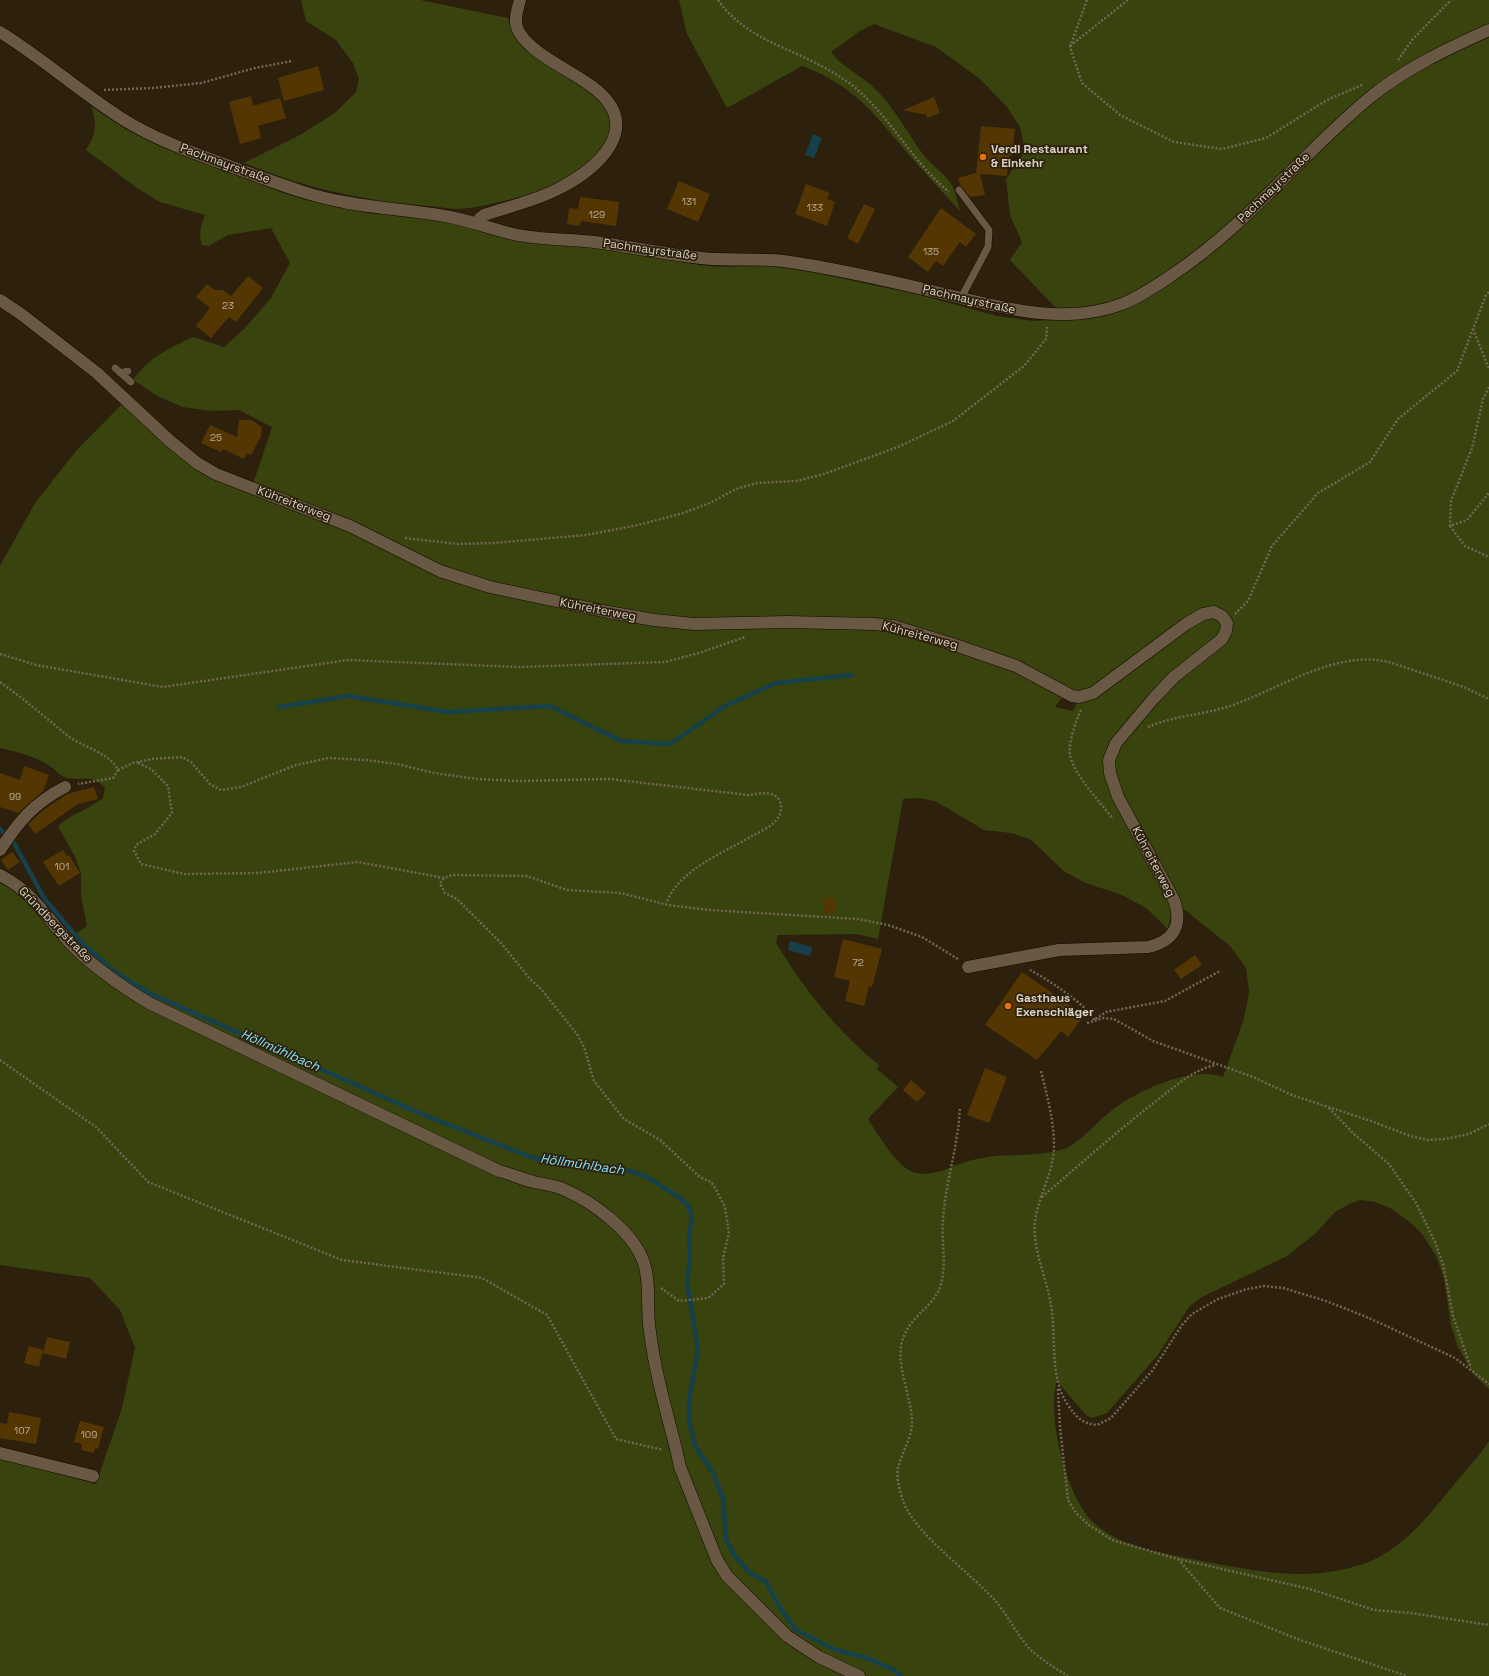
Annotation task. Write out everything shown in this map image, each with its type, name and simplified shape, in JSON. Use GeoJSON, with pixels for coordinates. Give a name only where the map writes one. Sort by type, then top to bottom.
{"type":"FeatureCollection","features":[{"type":"Feature","properties":{"kind":"street"},"geometry":{"type":"LineString","coordinates":[[480,223],[480,218],[484,215],[555,190],[578,178],[595,164],[608,150],[616,135],[617,122],[614,111],[596,90],[535,50],[519,32],[516,21],[520,0]]}},
{"type":"Feature","properties":{"kind":"street","name":"Pachmayrstraße"},"geometry":{"type":"LineString","coordinates":[[0,32],[27,49],[122,119],[151,135],[177,147],[304,192],[341,202],[425,212],[480,223],[511,234],[594,242],[705,259],[758,259],[787,262],[884,281],[1003,309],[1047,313],[1097,312],[1124,303],[1149,290],[1210,248],[1243,219],[1333,131],[1376,93],[1410,69],[1489,30]]}},
{"type":"Feature","properties":{"kind":"street","name":"Kühreiterweg"},"geometry":{"type":"LineString","coordinates":[[0,300],[21,314],[96,374],[170,441],[197,463],[216,474],[350,526],[430,567],[475,582],[572,605],[654,620],[694,624],[796,622],[874,624],[893,626],[1002,661],[1035,675],[1066,694],[1079,697],[1092,693],[1186,624],[1203,614],[1214,612],[1222,616],[1226,622],[1226,631],[1222,639],[1174,677],[1154,698],[1116,743],[1109,760],[1110,773],[1118,797],[1174,900],[1178,916],[1172,935],[1161,943],[1148,948],[1059,950],[968,966]]}},
{"type":"Feature","properties":{"kind":"street"},"geometry":{"type":"LineString","coordinates":[[6,841],[29,811],[43,799],[65,787]]}},
{"type":"Feature","properties":{"kind":"street","name":"Gründbergstraße"},"geometry":{"type":"LineString","coordinates":[[0,875],[24,890],[33,898],[57,929],[83,956],[106,975],[148,1003],[499,1171],[533,1182],[562,1189],[595,1206],[622,1230],[635,1245],[644,1262],[648,1279],[648,1316],[653,1353],[680,1467],[717,1560],[727,1576],[787,1636],[813,1653],[859,1676]]}},
{"type":"Feature","properties":{"kind":"street"},"geometry":{"type":"LineString","coordinates":[[0,1453],[93,1476]]}},
{"type":"Feature","properties":{"kind":"lane"},"geometry":{"type":"LineString","coordinates":[[956,193],[989,230],[988,247],[961,298]]}},
{"type":"Feature","properties":{"kind":"lane"},"geometry":{"type":"LineString","coordinates":[[128,371],[118,370],[131,382]]}},
{"type":"Feature","properties":{"kind":"path"},"geometry":{"type":"LineString","coordinates":[[718,0],[733,18],[757,35],[831,71],[859,90],[881,113],[913,154],[944,188],[956,193]]}},
{"type":"Feature","properties":{"kind":"path"},"geometry":{"type":"LineString","coordinates":[[1087,0],[1070,46],[1082,83],[1120,115],[1174,142],[1222,149],[1266,138],[1327,100],[1364,85],[1376,93]]}},
{"type":"Feature","properties":{"kind":"path"},"geometry":{"type":"LineString","coordinates":[[1070,46],[1128,0]]}},
{"type":"Feature","properties":{"kind":"path"},"geometry":{"type":"LineString","coordinates":[[1396,64],[1412,40],[1451,0]]}},
{"type":"Feature","properties":{"kind":"path"},"geometry":{"type":"LineString","coordinates":[[89,95],[98,90],[153,88],[201,83],[255,68],[292,61]]}},
{"type":"Feature","properties":{"kind":"path"},"geometry":{"type":"LineString","coordinates":[[1226,622],[1248,600],[1272,546],[1318,493],[1370,462],[1398,420],[1457,371],[1486,295],[1489,292]]}},
{"type":"Feature","properties":{"kind":"path"},"geometry":{"type":"LineString","coordinates":[[378,540],[391,536],[458,544],[494,543],[586,535],[638,525],[680,514],[710,503],[736,489],[757,483],[796,481],[821,475],[898,447],[953,421],[1024,366],[1046,339],[1048,325],[1047,313]]}},
{"type":"Feature","properties":{"kind":"path"},"geometry":{"type":"LineString","coordinates":[[1473,328],[1489,369]]}},
{"type":"Feature","properties":{"kind":"path"},"geometry":{"type":"LineString","coordinates":[[1489,387],[1483,399],[1472,448],[1451,501],[1450,526],[1466,546],[1489,557]]}},
{"type":"Feature","properties":{"kind":"path"},"geometry":{"type":"LineString","coordinates":[[1450,526],[1467,520],[1489,493]]}},
{"type":"Feature","properties":{"kind":"path"},"geometry":{"type":"LineString","coordinates":[[0,654],[36,665],[163,687],[348,660],[520,667],[665,662],[699,653],[751,635]]}},
{"type":"Feature","properties":{"kind":"path"},"geometry":{"type":"LineString","coordinates":[[1143,730],[1161,722],[1230,706],[1260,695],[1285,682],[1323,668],[1360,660],[1380,660],[1389,662],[1464,687],[1489,699]]}},
{"type":"Feature","properties":{"kind":"path"},"geometry":{"type":"LineString","coordinates":[[0,682],[69,736],[112,761],[118,770]]}},
{"type":"Feature","properties":{"kind":"path"},"geometry":{"type":"LineString","coordinates":[[65,787],[113,778],[118,770],[137,762],[152,759],[182,757],[191,762],[210,784],[221,790],[241,787],[296,765],[329,758],[366,760],[397,764],[434,773],[477,779],[609,779],[748,795],[770,793],[779,798],[782,806],[779,816],[767,828],[698,867],[670,891],[666,904]]}},
{"type":"Feature","properties":{"kind":"path"},"geometry":{"type":"LineString","coordinates":[[137,762],[151,769],[168,786],[172,813],[155,834],[136,845],[134,851],[141,864],[184,874],[258,873],[358,862],[444,878],[452,876],[526,876],[567,890],[621,893],[666,904],[709,910],[784,914],[874,922],[922,937],[968,966]]}},
{"type":"Feature","properties":{"kind":"path"},"geometry":{"type":"LineString","coordinates":[[444,878],[440,883],[445,893],[457,898],[501,943],[530,979],[541,989],[577,1034],[584,1047],[594,1081],[624,1119],[660,1140],[700,1177],[711,1182],[725,1207],[729,1233],[723,1258],[724,1284],[708,1298],[679,1301],[648,1279]]}},
{"type":"Feature","properties":{"kind":"path"},"geometry":{"type":"LineString","coordinates":[[1025,969],[1032,971],[1077,1001],[1091,1013],[1094,1020]]}},
{"type":"Feature","properties":{"kind":"path"},"geometry":{"type":"LineString","coordinates":[[1087,1023],[1106,1012],[1165,1000],[1220,972]]}},
{"type":"Feature","properties":{"kind":"path"},"geometry":{"type":"LineString","coordinates":[[1094,1020],[1104,1018],[1114,1019],[1153,1041],[1253,1077],[1292,1095],[1410,1136],[1428,1140],[1445,1139],[1469,1134],[1489,1124]]}},
{"type":"Feature","properties":{"kind":"path"},"geometry":{"type":"LineString","coordinates":[[0,1060],[96,1127],[148,1182],[342,1260],[482,1278],[547,1315],[616,1439],[677,1453]]}},
{"type":"Feature","properties":{"kind":"path"},"geometry":{"type":"LineString","coordinates":[[1042,1198],[1099,1148],[1178,1084],[1196,1072],[1217,1065]]}},
{"type":"Feature","properties":{"kind":"path"},"geometry":{"type":"LineString","coordinates":[[1041,1071],[1053,1119],[1054,1148],[1051,1168],[1035,1221],[1035,1239],[1051,1307],[1060,1428],[1068,1500],[1076,1513],[1089,1525],[1112,1540],[1178,1559],[1310,1589],[1374,1610],[1411,1613],[1489,1625]]}},
{"type":"Feature","properties":{"kind":"path"},"geometry":{"type":"LineString","coordinates":[[1329,1107],[1354,1134],[1389,1164],[1416,1203],[1435,1242],[1443,1264],[1453,1316],[1471,1369]]}},
{"type":"Feature","properties":{"kind":"path"},"geometry":{"type":"LineString","coordinates":[[960,1109],[943,1217],[944,1267],[941,1285],[936,1296],[910,1325],[904,1334],[901,1347],[902,1364],[909,1396],[912,1422],[909,1440],[898,1469],[898,1479],[903,1501],[915,1524],[983,1587],[999,1605],[1032,1651],[1068,1676]]}},
{"type":"Feature","properties":{"kind":"path"},"geometry":{"type":"LineString","coordinates":[[1058,1386],[1066,1402],[1082,1422],[1097,1425],[1104,1423],[1111,1418],[1152,1371],[1182,1325],[1192,1314],[1218,1299],[1247,1289],[1264,1286],[1283,1288],[1326,1301],[1455,1358],[1489,1384]]}},
{"type":"Feature","properties":{"kind":"path"},"geometry":{"type":"LineString","coordinates":[[1178,1559],[1220,1608],[1300,1640],[1407,1676]]}},
{"type":"Feature","properties":{"kind":"green space"},"geometry":{"type":"Polygon","coordinates":[[[301,0],[420,0],[508,18],[516,36],[528,50],[543,61],[575,80],[590,91],[602,103],[610,119],[611,126],[608,139],[600,151],[591,160],[568,178],[552,186],[540,191],[494,203],[456,209],[405,204],[358,197],[289,180],[244,163],[300,135],[335,113],[356,92],[359,79],[353,63],[336,40],[306,21],[301,0]]]}},
{"type":"Feature","properties":{"kind":"green space"},"geometry":{"type":"Polygon","coordinates":[[[679,0],[1489,0],[1489,1389],[1473,1374],[1458,1347],[1451,1326],[1444,1278],[1436,1256],[1422,1234],[1411,1223],[1392,1209],[1376,1202],[1360,1200],[1335,1212],[1316,1233],[1287,1256],[1200,1298],[1189,1307],[1157,1356],[1107,1413],[1092,1418],[1086,1415],[1057,1381],[1054,1396],[1054,1414],[1061,1456],[1076,1496],[1085,1512],[1095,1524],[1107,1533],[1120,1540],[1148,1550],[1244,1569],[1295,1574],[1332,1572],[1349,1568],[1373,1560],[1398,1545],[1429,1515],[1489,1441],[1489,1676],[0,1676],[0,1459],[96,1484],[122,1408],[135,1348],[120,1310],[90,1278],[0,1265],[0,881],[8,884],[69,939],[87,926],[81,896],[81,873],[75,857],[58,826],[103,798],[105,788],[100,783],[92,779],[74,779],[65,777],[60,775],[50,766],[38,760],[0,748],[0,566],[35,503],[76,451],[122,404],[250,493],[272,427],[239,410],[212,411],[183,407],[159,397],[133,380],[152,359],[193,337],[224,347],[244,329],[271,298],[290,263],[271,228],[228,235],[208,246],[202,245],[200,233],[205,215],[160,202],[137,188],[86,150],[95,129],[91,106],[125,129],[164,148],[286,194],[310,201],[366,213],[445,221],[699,265],[718,267],[771,266],[816,273],[920,295],[997,316],[1033,321],[1055,320],[1056,308],[1010,260],[1022,242],[1010,215],[1006,179],[1025,151],[1020,127],[1007,107],[980,79],[936,47],[874,24],[860,31],[831,52],[840,62],[868,82],[888,103],[926,158],[951,183],[960,211],[868,108],[840,85],[802,66],[727,108],[687,34],[679,0]],[[1068,690],[1055,707],[1073,711],[1082,692],[1068,690]],[[921,798],[903,799],[878,939],[857,934],[778,935],[776,943],[798,977],[835,1024],[879,1065],[877,1069],[898,1087],[868,1119],[882,1141],[900,1164],[913,1172],[921,1174],[945,1170],[969,1161],[986,1157],[1033,1154],[1062,1150],[1079,1140],[1105,1116],[1122,1103],[1149,1088],[1181,1077],[1196,1074],[1210,1074],[1223,1077],[1244,1019],[1249,992],[1246,968],[1230,946],[1185,910],[1172,911],[1168,929],[1146,908],[1122,895],[1086,883],[1065,872],[1030,839],[1011,833],[984,830],[937,802],[921,798]]]}},
{"type":"Feature","properties":{"kind":"water"},"geometry":{"type":"Polygon","coordinates":[[[813,134],[822,138],[814,158],[805,155],[813,134]]]}},
{"type":"Feature","properties":{"kind":"water"},"geometry":{"type":"Polygon","coordinates":[[[790,941],[812,947],[810,956],[788,950],[790,941]]]}},
{"type":"Feature","properties":{"kind":"building"},"geometry":{"type":"Polygon","coordinates":[[[318,66],[324,90],[284,101],[278,78],[318,66]]]}},
{"type":"Feature","properties":{"kind":"building"},"geometry":{"type":"Polygon","coordinates":[[[251,96],[253,106],[280,98],[286,118],[258,126],[261,138],[240,144],[229,102],[251,96]]]}},
{"type":"Feature","properties":{"kind":"building"},"geometry":{"type":"Polygon","coordinates":[[[934,97],[940,113],[927,118],[926,115],[903,110],[934,97]]]}},
{"type":"Feature","properties":{"kind":"building"},"geometry":{"type":"Polygon","coordinates":[[[981,126],[1015,129],[1012,156],[1009,156],[1007,176],[980,174],[985,195],[970,197],[961,186],[958,178],[976,173],[981,126]]]}},
{"type":"Feature","properties":{"kind":"building"},"geometry":{"type":"Polygon","coordinates":[[[679,181],[710,194],[698,222],[667,209],[679,181]]]}},
{"type":"Feature","properties":{"kind":"building"},"geometry":{"type":"Polygon","coordinates":[[[806,184],[830,193],[827,199],[835,202],[827,226],[795,214],[806,184]]]}},
{"type":"Feature","properties":{"kind":"building"},"geometry":{"type":"Polygon","coordinates":[[[580,197],[619,202],[616,226],[581,221],[580,226],[567,224],[569,208],[578,209],[580,197]]]}},
{"type":"Feature","properties":{"kind":"building"},"geometry":{"type":"Polygon","coordinates":[[[864,204],[875,209],[858,244],[847,238],[864,204]]]}},
{"type":"Feature","properties":{"kind":"building"},"geometry":{"type":"Polygon","coordinates":[[[941,208],[976,234],[966,247],[960,242],[943,266],[936,261],[928,272],[908,257],[941,208]]]}},
{"type":"Feature","properties":{"kind":"building"},"geometry":{"type":"Polygon","coordinates":[[[248,276],[263,288],[236,322],[229,317],[211,338],[196,326],[210,308],[196,297],[207,284],[215,290],[223,290],[231,296],[248,276]]]}},
{"type":"Feature","properties":{"kind":"building"},"geometry":{"type":"Polygon","coordinates":[[[239,420],[251,420],[262,427],[261,436],[251,455],[247,453],[244,459],[223,449],[221,452],[201,443],[210,425],[237,437],[239,420]]]}},
{"type":"Feature","properties":{"kind":"building"},"geometry":{"type":"Polygon","coordinates":[[[24,766],[49,775],[43,791],[18,813],[0,807],[0,773],[20,780],[24,766]]]}},
{"type":"Feature","properties":{"kind":"building"},"geometry":{"type":"Polygon","coordinates":[[[94,787],[98,799],[78,804],[35,834],[28,824],[41,812],[67,794],[94,787]]]}},
{"type":"Feature","properties":{"kind":"building"},"geometry":{"type":"Polygon","coordinates":[[[63,850],[67,856],[69,855],[80,873],[59,886],[43,862],[63,850]]]}},
{"type":"Feature","properties":{"kind":"building"},"geometry":{"type":"Polygon","coordinates":[[[12,852],[20,862],[8,870],[1,860],[12,852]]]}},
{"type":"Feature","properties":{"kind":"building"},"geometry":{"type":"Polygon","coordinates":[[[824,898],[836,898],[836,913],[824,913],[824,898]]]}},
{"type":"Feature","properties":{"kind":"building"},"geometry":{"type":"Polygon","coordinates":[[[843,939],[882,949],[872,987],[869,986],[864,1006],[845,1001],[850,981],[834,977],[843,939]]]}},
{"type":"Feature","properties":{"kind":"building"},"geometry":{"type":"Polygon","coordinates":[[[1195,955],[1202,965],[1181,979],[1174,970],[1195,955]]]}},
{"type":"Feature","properties":{"kind":"building"},"geometry":{"type":"Polygon","coordinates":[[[1022,972],[1084,1015],[1068,1037],[1061,1031],[1037,1060],[985,1025],[1022,972]]]}},
{"type":"Feature","properties":{"kind":"building"},"geometry":{"type":"Polygon","coordinates":[[[985,1068],[1007,1077],[989,1123],[967,1115],[985,1068]]]}},
{"type":"Feature","properties":{"kind":"building"},"geometry":{"type":"Polygon","coordinates":[[[911,1080],[926,1093],[917,1102],[903,1090],[911,1080]]]}},
{"type":"Feature","properties":{"kind":"building"},"geometry":{"type":"Polygon","coordinates":[[[47,1337],[70,1342],[66,1359],[43,1353],[47,1337]]]}},
{"type":"Feature","properties":{"kind":"building"},"geometry":{"type":"Polygon","coordinates":[[[29,1346],[43,1350],[39,1367],[24,1363],[29,1346]]]}},
{"type":"Feature","properties":{"kind":"building"},"geometry":{"type":"Polygon","coordinates":[[[9,1412],[41,1418],[36,1444],[0,1438],[0,1423],[7,1424],[9,1412]]]}},
{"type":"Feature","properties":{"kind":"building"},"geometry":{"type":"Polygon","coordinates":[[[80,1421],[104,1427],[98,1449],[95,1448],[94,1453],[81,1450],[82,1444],[74,1442],[80,1421]]]}},
{"type":"Feature","properties":{"kind":"waterway"},"geometry":{"type":"LineString","coordinates":[[279,707],[348,696],[448,712],[550,706],[621,741],[670,744],[725,706],[776,683],[851,675]]}},
{"type":"Feature","properties":{"kind":"waterway","name":"Höllmühlbach"},"geometry":{"type":"LineString","coordinates":[[0,829],[14,843],[44,898],[81,942],[115,972],[149,993],[424,1115],[533,1158],[577,1167],[610,1167],[629,1171],[647,1177],[677,1196],[688,1205],[692,1217],[689,1236],[690,1258],[687,1283],[698,1349],[689,1400],[689,1421],[695,1446],[713,1473],[723,1498],[726,1539],[734,1555],[749,1572],[766,1582],[782,1611],[796,1630],[836,1650],[867,1658],[894,1670],[901,1676]]}},
{"type":"Feature","properties":{"kind":"place","name":"Verdi Restaurant & Einkehr"},"geometry":{"type":"Point","coordinates":[983,157]}},
{"type":"Feature","properties":{"kind":"place","name":"Gasthaus Exenschläger"},"geometry":{"type":"Point","coordinates":[1008,1006]}}]}
